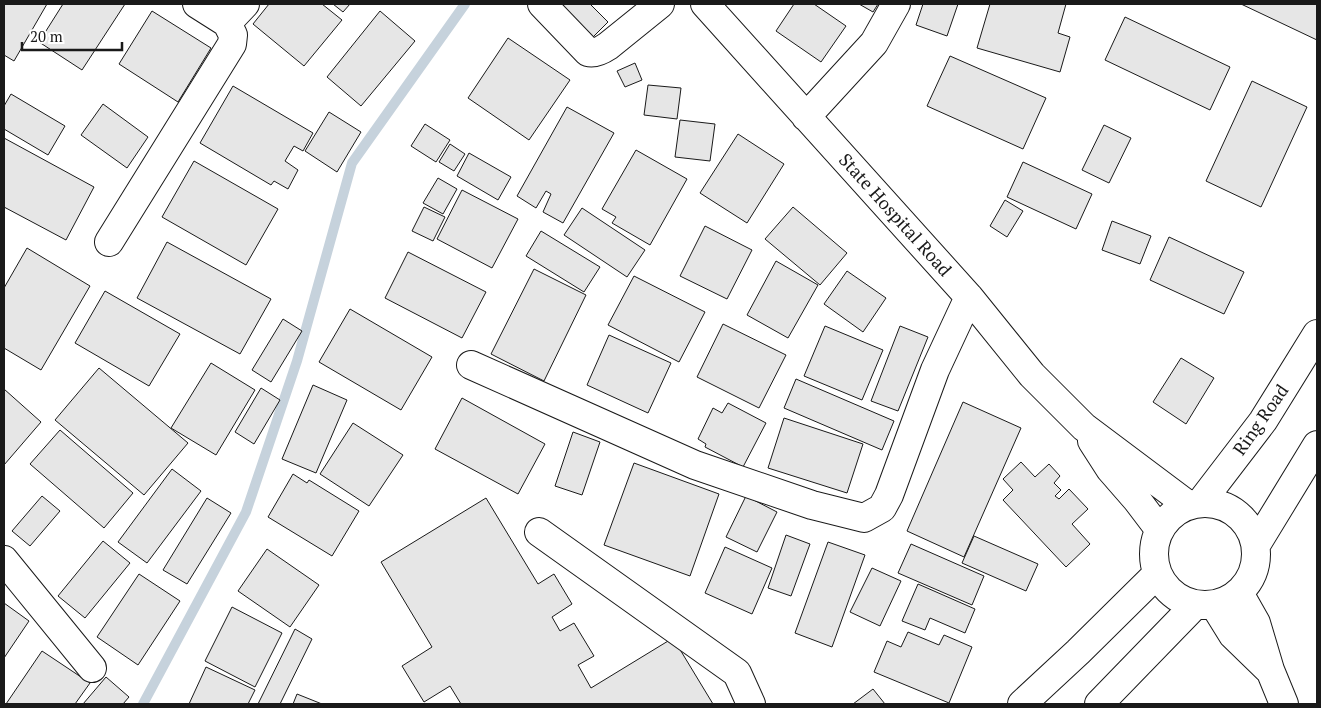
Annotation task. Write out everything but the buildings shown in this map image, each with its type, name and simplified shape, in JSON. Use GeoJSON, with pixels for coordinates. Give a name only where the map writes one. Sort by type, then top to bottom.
{"type":"FeatureCollection","features":[{"type":"Feature","properties":{"kind":"street"},"geometry":{"type":"LineString","coordinates":[[109,242],[232,44],[236,13],[198,4]]}},
{"type":"Feature","properties":{"kind":"street"},"geometry":{"type":"LineString","coordinates":[[542,4],[591,53],[600,51],[608,46],[652,6]]}},
{"type":"Feature","properties":{"kind":"street","name":"State Hospital Road"},"geometry":{"type":"LineString","coordinates":[[705,4],[969,297],[1032,375],[1084,427]]}},
{"type":"Feature","properties":{"kind":"street"},"geometry":{"type":"LineString","coordinates":[[806,117],[874,43],[896,4]]}},
{"type":"Feature","properties":{"kind":"street"},"geometry":{"type":"LineString","coordinates":[[471,365],[695,465],[812,505],[864,518],[882,508],[889,494],[935,370],[969,297]]}},
{"type":"Feature","properties":{"kind":"street","name":"Ring Road"},"geometry":{"type":"LineString","coordinates":[[1194,504],[1263,421],[1317,334]]}},
{"type":"Feature","properties":{"kind":"street"},"geometry":{"type":"LineString","coordinates":[[1084,427],[1194,504]]}},
{"type":"Feature","properties":{"kind":"street"},"geometry":{"type":"LineString","coordinates":[[1084,427],[1110,469],[1138,500],[1159,530]]}},
{"type":"Feature","properties":{"kind":"street"},"geometry":{"type":"LineString","coordinates":[[1256,545],[1317,445]]}},
{"type":"Feature","properties":{"kind":"street"},"geometry":{"type":"LineString","coordinates":[[1099,704],[1205,605],[1239,593],[1250,579],[1256,562],[1256,545],[1249,527],[1237,513],[1220,504],[1194,504],[1172,515],[1159,530],[1153,552],[1157,574],[1172,594],[1205,605],[1270,670]]}},
{"type":"Feature","properties":{"kind":"street"},"geometry":{"type":"LineString","coordinates":[[539,532],[737,673],[751,704]]}},
{"type":"Feature","properties":{"kind":"street"},"geometry":{"type":"LineString","coordinates":[[4,560],[92,668]]}},
{"type":"Feature","properties":{"kind":"street"},"geometry":{"type":"LineString","coordinates":[[1022,704],[1157,574]]}},
{"type":"Feature","properties":{"kind":"street"},"geometry":{"type":"LineString","coordinates":[[1239,593],[1256,623],[1270,670],[1284,704]]}},
{"type":"Feature","properties":{"kind":"waterway"},"geometry":{"type":"LineString","coordinates":[[143,704],[246,512],[297,361],[352,163],[465,4]]}}]}
